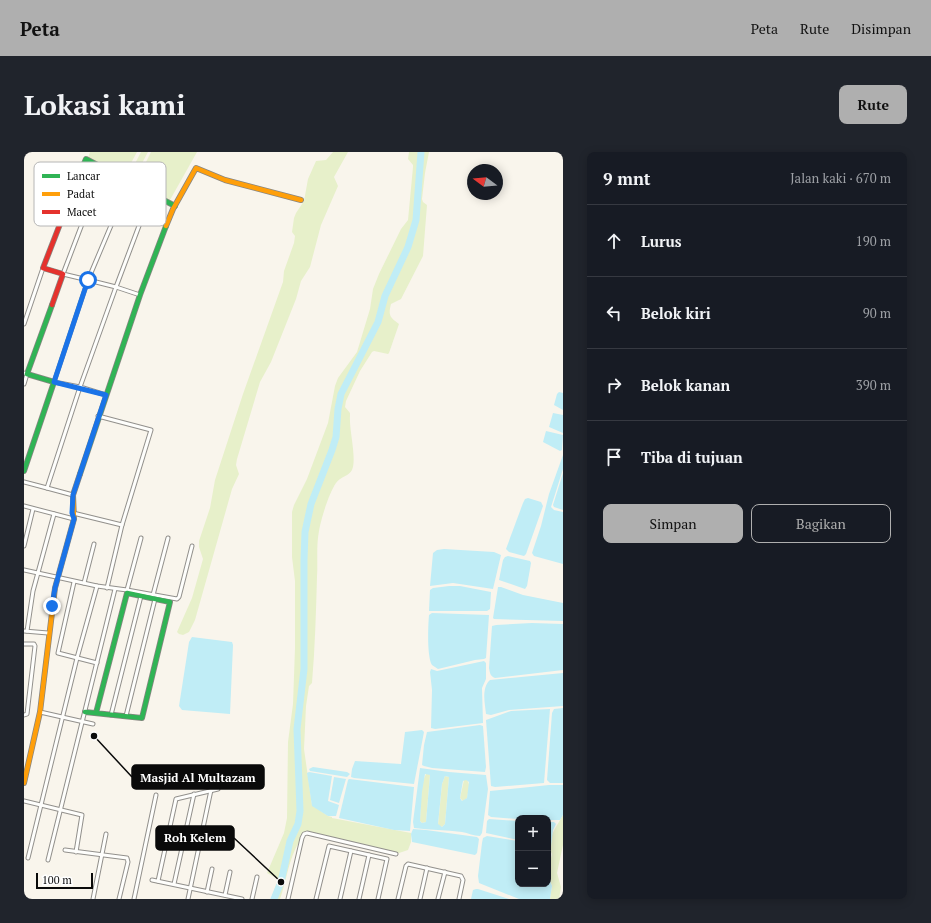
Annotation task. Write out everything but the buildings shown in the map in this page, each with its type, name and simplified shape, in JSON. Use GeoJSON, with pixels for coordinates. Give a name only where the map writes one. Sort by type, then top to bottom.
{"type":"FeatureCollection","features":[{"type":"Feature","properties":{"kind":"street"},"geometry":{"type":"LineString","coordinates":[[84,162],[86,159],[91,162]]}},
{"type":"Feature","properties":{"kind":"street"},"geometry":{"type":"LineString","coordinates":[[24,783],[40,712],[50,619],[58,578],[74,519],[72,513],[73,495],[98,416],[140,295],[175,206],[196,168],[225,180],[301,200]]}},
{"type":"Feature","properties":{"kind":"street"},"geometry":{"type":"LineString","coordinates":[[166,202],[175,206]]}},
{"type":"Feature","properties":{"kind":"street"},"geometry":{"type":"LineString","coordinates":[[24,324],[59,226]]}},
{"type":"Feature","properties":{"kind":"street"},"geometry":{"type":"LineString","coordinates":[[24,384],[26,374],[81,226]]}},
{"type":"Feature","properties":{"kind":"street"},"geometry":{"type":"LineString","coordinates":[[24,471],[88,280],[111,226]]}},
{"type":"Feature","properties":{"kind":"street"},"geometry":{"type":"LineString","coordinates":[[47,488],[80,387],[139,226]]}},
{"type":"Feature","properties":{"kind":"street"},"geometry":{"type":"LineString","coordinates":[[43,268],[116,287],[140,295]]}},
{"type":"Feature","properties":{"kind":"street"},"geometry":{"type":"LineString","coordinates":[[26,374],[106,395]]}},
{"type":"Feature","properties":{"kind":"street"},"geometry":{"type":"LineString","coordinates":[[98,416],[151,430],[122,525],[107,588]]}},
{"type":"Feature","properties":{"kind":"street"},"geometry":{"type":"LineString","coordinates":[[24,482],[73,495]]}},
{"type":"Feature","properties":{"kind":"street"},"geometry":{"type":"LineString","coordinates":[[24,506],[74,519]]}},
{"type":"Feature","properties":{"kind":"street"},"geometry":{"type":"LineString","coordinates":[[24,546],[32,509]]}},
{"type":"Feature","properties":{"kind":"street"},"geometry":{"type":"LineString","coordinates":[[72,513],[122,525]]}},
{"type":"Feature","properties":{"kind":"street"},"geometry":{"type":"LineString","coordinates":[[48,634],[26,631],[33,591],[54,514]]}},
{"type":"Feature","properties":{"kind":"street"},"geometry":{"type":"LineString","coordinates":[[128,590],[141,538]]}},
{"type":"Feature","properties":{"kind":"street"},"geometry":{"type":"LineString","coordinates":[[126,716],[168,538]]}},
{"type":"Feature","properties":{"kind":"street"},"geometry":{"type":"LineString","coordinates":[[84,583],[94,544]]}},
{"type":"Feature","properties":{"kind":"street"},"geometry":{"type":"LineString","coordinates":[[96,713],[127,593],[141,596],[177,599],[179,597],[192,546]]}},
{"type":"Feature","properties":{"kind":"street"},"geometry":{"type":"LineString","coordinates":[[24,570],[74,582],[128,590],[170,602],[142,718],[85,712]]}},
{"type":"Feature","properties":{"kind":"street"},"geometry":{"type":"LineString","coordinates":[[74,582],[58,652],[97,663]]}},
{"type":"Feature","properties":{"kind":"street"},"geometry":{"type":"LineString","coordinates":[[28,858],[96,586]]}},
{"type":"Feature","properties":{"kind":"street"},"geometry":{"type":"LineString","coordinates":[[48,860],[115,589]]}},
{"type":"Feature","properties":{"kind":"street"},"geometry":{"type":"LineString","coordinates":[[111,715],[141,596]]}},
{"type":"Feature","properties":{"kind":"street"},"geometry":{"type":"LineString","coordinates":[[24,644],[34,644],[35,646],[25,714]]}},
{"type":"Feature","properties":{"kind":"street"},"geometry":{"type":"LineString","coordinates":[[40,712],[93,724]]}},
{"type":"Feature","properties":{"kind":"street"},"geometry":{"type":"LineString","coordinates":[[158,881],[176,799],[218,789]]}},
{"type":"Feature","properties":{"kind":"street"},"geometry":{"type":"LineString","coordinates":[[188,899],[211,790]]}},
{"type":"Feature","properties":{"kind":"street"},"geometry":{"type":"LineString","coordinates":[[174,884],[194,794]]}},
{"type":"Feature","properties":{"kind":"street"},"geometry":{"type":"LineString","coordinates":[[140,899],[134,898],[156,795]]}},
{"type":"Feature","properties":{"kind":"street"},"geometry":{"type":"LineString","coordinates":[[24,802],[42,805],[82,816],[76,852]]}},
{"type":"Feature","properties":{"kind":"street"},"geometry":{"type":"LineString","coordinates":[[288,899],[304,834],[307,833],[396,854]]}},
{"type":"Feature","properties":{"kind":"street"},"geometry":{"type":"LineString","coordinates":[[93,899],[106,834]]}},
{"type":"Feature","properties":{"kind":"street"},"geometry":{"type":"LineString","coordinates":[[316,899],[329,846],[388,859],[378,899]]}},
{"type":"Feature","properties":{"kind":"street"},"geometry":{"type":"LineString","coordinates":[[65,850],[127,858],[128,862],[119,899]]}},
{"type":"Feature","properties":{"kind":"street"},"geometry":{"type":"LineString","coordinates":[[340,899],[351,851]]}},
{"type":"Feature","properties":{"kind":"street"},"geometry":{"type":"LineString","coordinates":[[359,899],[369,855]]}},
{"type":"Feature","properties":{"kind":"street"},"geometry":{"type":"LineString","coordinates":[[398,899],[406,866],[411,864],[463,877],[459,899]]}},
{"type":"Feature","properties":{"kind":"street"},"geometry":{"type":"LineString","coordinates":[[420,899],[427,868]]}},
{"type":"Feature","properties":{"kind":"street"},"geometry":{"type":"LineString","coordinates":[[207,892],[212,869]]}},
{"type":"Feature","properties":{"kind":"street"},"geometry":{"type":"LineString","coordinates":[[225,896],[230,872]]}},
{"type":"Feature","properties":{"kind":"street"},"geometry":{"type":"LineString","coordinates":[[438,899],[445,872]]}},
{"type":"Feature","properties":{"kind":"street"},"geometry":{"type":"LineString","coordinates":[[252,899],[257,877]]}},
{"type":"Feature","properties":{"kind":"street"},"geometry":{"type":"LineString","coordinates":[[152,880],[242,899]]}},
{"type":"Feature","properties":{"kind":"green space"},"geometry":{"type":"Polygon","coordinates":[[[90,152],[137,152],[132,162],[96,162],[88,158],[90,152]]]}},
{"type":"Feature","properties":{"kind":"green space"},"geometry":{"type":"Polygon","coordinates":[[[141,152],[148,152],[143,162],[136,162],[141,152]]]}},
{"type":"Feature","properties":{"kind":"green space"},"geometry":{"type":"Polygon","coordinates":[[[151,152],[197,152],[170,200],[166,198],[166,162],[146,162],[151,152]]]}},
{"type":"Feature","properties":{"kind":"green space"},"geometry":{"type":"Polygon","coordinates":[[[333,152],[348,152],[334,177],[338,186],[321,225],[310,267],[301,281],[296,299],[271,362],[260,382],[237,459],[236,465],[239,474],[232,489],[195,620],[189,632],[183,635],[179,634],[177,632],[192,598],[203,559],[199,547],[199,541],[210,508],[215,480],[243,394],[283,282],[284,271],[294,243],[295,236],[292,232],[294,218],[304,201],[308,179],[316,161],[326,160],[333,152]]]}},
{"type":"Feature","properties":{"kind":"green space"},"geometry":{"type":"Polygon","coordinates":[[[409,152],[429,152],[422,199],[427,205],[423,256],[401,299],[391,304],[390,316],[399,324],[389,353],[372,352],[360,371],[346,401],[345,407],[350,413],[354,459],[351,472],[338,481],[333,487],[319,531],[317,548],[316,617],[313,670],[312,683],[309,686],[306,706],[304,749],[312,805],[332,818],[411,833],[411,842],[408,850],[396,854],[307,833],[296,847],[280,899],[271,899],[278,879],[267,873],[284,833],[287,818],[288,742],[293,704],[295,648],[295,581],[292,557],[292,512],[307,479],[328,423],[338,378],[357,352],[370,309],[373,289],[401,229],[408,220],[413,167],[408,159],[409,152]]]}},
{"type":"Feature","properties":{"kind":"green space"},"geometry":{"type":"Polygon","coordinates":[[[427,773],[430,775],[426,822],[422,823],[420,821],[422,789],[427,773]]]}},
{"type":"Feature","properties":{"kind":"green space"},"geometry":{"type":"Polygon","coordinates":[[[445,776],[449,777],[445,824],[442,827],[438,825],[442,784],[445,776]]]}},
{"type":"Feature","properties":{"kind":"green space"},"geometry":{"type":"Polygon","coordinates":[[[464,780],[467,780],[469,786],[467,798],[463,801],[460,798],[464,780]]]}},
{"type":"Feature","properties":{"kind":"green space"},"geometry":{"type":"Polygon","coordinates":[[[563,815],[563,845],[557,873],[561,887],[559,899],[550,899],[552,886],[551,839],[563,815]]]}},
{"type":"Feature","properties":{"kind":"water"},"geometry":{"type":"Polygon","coordinates":[[[559,392],[563,393],[563,410],[554,405],[559,392]]]}},
{"type":"Feature","properties":{"kind":"water"},"geometry":{"type":"Polygon","coordinates":[[[553,413],[563,415],[563,433],[549,427],[553,413]]]}},
{"type":"Feature","properties":{"kind":"water"},"geometry":{"type":"Polygon","coordinates":[[[546,431],[563,435],[562,450],[560,451],[543,442],[546,431]]]}},
{"type":"Feature","properties":{"kind":"water"},"geometry":{"type":"Polygon","coordinates":[[[563,455],[563,469],[551,507],[554,510],[563,512],[563,564],[534,556],[532,553],[549,494],[563,455]]]}},
{"type":"Feature","properties":{"kind":"water"},"geometry":{"type":"Polygon","coordinates":[[[563,473],[563,510],[554,507],[553,505],[563,473]]]}},
{"type":"Feature","properties":{"kind":"water"},"geometry":{"type":"Polygon","coordinates":[[[528,498],[541,502],[543,506],[524,556],[509,552],[506,549],[523,503],[525,499],[528,498]]]}},
{"type":"Feature","properties":{"kind":"water"},"geometry":{"type":"Polygon","coordinates":[[[444,549],[494,552],[501,555],[493,589],[453,583],[430,586],[433,553],[437,550],[444,549]]]}},
{"type":"Feature","properties":{"kind":"water"},"geometry":{"type":"Polygon","coordinates":[[[508,556],[530,561],[531,563],[527,586],[525,589],[499,580],[503,560],[508,556]]]}},
{"type":"Feature","properties":{"kind":"water"},"geometry":{"type":"Polygon","coordinates":[[[460,586],[491,592],[490,609],[487,611],[429,611],[430,590],[433,588],[460,586]]]}},
{"type":"Feature","properties":{"kind":"water"},"geometry":{"type":"Polygon","coordinates":[[[498,587],[523,595],[563,603],[563,621],[494,619],[498,587]]]}},
{"type":"Feature","properties":{"kind":"water"},"geometry":{"type":"Polygon","coordinates":[[[432,613],[489,615],[486,658],[438,669],[432,665],[429,655],[428,634],[429,615],[432,613]]]}},
{"type":"Feature","properties":{"kind":"water"},"geometry":{"type":"Polygon","coordinates":[[[532,623],[563,624],[563,670],[495,678],[492,676],[489,668],[492,626],[532,623]]]}},
{"type":"Feature","properties":{"kind":"water"},"geometry":{"type":"Polygon","coordinates":[[[192,637],[232,642],[230,714],[182,710],[179,706],[189,642],[192,637]]]}},
{"type":"Feature","properties":{"kind":"water"},"geometry":{"type":"Polygon","coordinates":[[[484,661],[486,663],[486,679],[482,688],[483,723],[435,729],[431,728],[431,669],[437,671],[484,661]]]}},
{"type":"Feature","properties":{"kind":"water"},"geometry":{"type":"Polygon","coordinates":[[[563,673],[563,706],[509,710],[491,715],[486,714],[484,701],[485,687],[490,680],[563,673]]]}},
{"type":"Feature","properties":{"kind":"water"},"geometry":{"type":"Polygon","coordinates":[[[563,708],[563,783],[550,783],[547,780],[552,713],[554,709],[563,708]]]}},
{"type":"Feature","properties":{"kind":"water"},"geometry":{"type":"Polygon","coordinates":[[[550,709],[544,783],[495,787],[491,786],[486,720],[511,711],[550,709]]]}},
{"type":"Feature","properties":{"kind":"water"},"geometry":{"type":"Polygon","coordinates":[[[480,725],[483,726],[486,767],[485,772],[432,768],[422,765],[427,732],[480,725]]]}},
{"type":"Feature","properties":{"kind":"water"},"geometry":{"type":"Polygon","coordinates":[[[422,730],[424,732],[414,784],[351,777],[355,761],[401,764],[405,732],[422,730]]]}},
{"type":"Feature","properties":{"kind":"water"},"geometry":{"type":"Polygon","coordinates":[[[313,767],[347,772],[350,774],[347,777],[310,771],[309,769],[313,767]]]}},
{"type":"Feature","properties":{"kind":"water"},"geometry":{"type":"Polygon","coordinates":[[[420,768],[486,775],[488,789],[482,833],[480,836],[462,832],[414,828],[413,822],[420,768]],[[425,774],[420,821],[422,823],[426,822],[430,775],[425,774]],[[445,776],[442,784],[438,824],[442,827],[445,824],[449,777],[445,776]],[[466,780],[463,781],[460,798],[462,801],[467,798],[469,782],[466,780]]]}},
{"type":"Feature","properties":{"kind":"water"},"geometry":{"type":"Polygon","coordinates":[[[309,772],[332,776],[328,801],[339,805],[336,816],[328,816],[312,806],[307,773],[309,772]]]}},
{"type":"Feature","properties":{"kind":"water"},"geometry":{"type":"Polygon","coordinates":[[[334,777],[346,779],[339,803],[330,800],[334,777]]]}},
{"type":"Feature","properties":{"kind":"water"},"geometry":{"type":"Polygon","coordinates":[[[349,779],[414,787],[410,831],[394,830],[339,818],[349,779]]]}},
{"type":"Feature","properties":{"kind":"water"},"geometry":{"type":"Polygon","coordinates":[[[563,785],[563,815],[560,820],[551,820],[551,815],[515,815],[515,819],[491,817],[488,815],[490,791],[563,785]]]}},
{"type":"Feature","properties":{"kind":"water"},"geometry":{"type":"Polygon","coordinates":[[[489,819],[515,821],[515,839],[486,833],[487,821],[489,819]]]}},
{"type":"Feature","properties":{"kind":"water"},"geometry":{"type":"Polygon","coordinates":[[[551,822],[556,824],[553,830],[551,846],[551,822]]]}},
{"type":"Feature","properties":{"kind":"water"},"geometry":{"type":"Polygon","coordinates":[[[413,829],[477,837],[479,839],[477,853],[475,855],[412,842],[411,834],[413,829]]]}},
{"type":"Feature","properties":{"kind":"water"},"geometry":{"type":"Polygon","coordinates":[[[487,836],[515,841],[515,887],[551,887],[551,884],[552,886],[550,899],[519,899],[479,883],[478,876],[483,838],[487,836]]]}},
{"type":"Feature","properties":{"kind":"water"},"geometry":{"type":"Polygon","coordinates":[[[476,889],[509,899],[471,899],[473,890],[476,889]]]}},
{"type":"Feature","properties":{"kind":"waterway"},"geometry":{"type":"LineString","coordinates":[[274,899],[281,882],[290,841],[298,824],[300,811],[297,729],[304,669],[305,532],[311,504],[336,437],[338,409],[341,394],[378,322],[385,296],[408,247],[416,220],[421,152]]}},
{"type":"Feature","properties":{"kind":"traffic: fast"},"geometry":{"type":"LineString","coordinates":[[85,162],[86,159],[92,162]]}},
{"type":"Feature","properties":{"kind":"traffic: fast"},"geometry":{"type":"LineString","coordinates":[[166,201],[175,206]]}},
{"type":"Feature","properties":{"kind":"traffic: fast"},"geometry":{"type":"LineString","coordinates":[[80,474],[140,295],[166,226]]}},
{"type":"Feature","properties":{"kind":"traffic: fast"},"geometry":{"type":"LineString","coordinates":[[24,471],[54,382],[27,374],[52,305]]}},
{"type":"Feature","properties":{"kind":"traffic: fast"},"geometry":{"type":"LineString","coordinates":[[85,712],[142,718],[170,602],[127,593],[96,713]]}},
{"type":"Feature","properties":{"kind":"traffic: slow"},"geometry":{"type":"LineString","coordinates":[[166,226],[173,209],[196,168],[225,180],[301,200]]}},
{"type":"Feature","properties":{"kind":"traffic: slow"},"geometry":{"type":"LineString","coordinates":[[24,783],[40,712],[55,588],[74,519],[73,495],[80,474]]}},
{"type":"Feature","properties":{"kind":"traffic: jam"},"geometry":{"type":"LineString","coordinates":[[52,305],[63,274],[43,268],[59,226]]}},
{"type":"Feature","properties":{"kind":"place","name":"Masjid Al Multazam"},"geometry":{"type":"Point","coordinates":[94,736]}},
{"type":"Feature","properties":{"kind":"place","name":"Roh Kelem"},"geometry":{"type":"Point","coordinates":[281,882]}},
{"type":"Feature","properties":{"kind":"route"},"geometry":{"type":"LineString","coordinates":[[52,606],[55,588],[74,519],[72,513],[73,495],[106,395],[80,387],[54,382],[88,280]]}}]}
